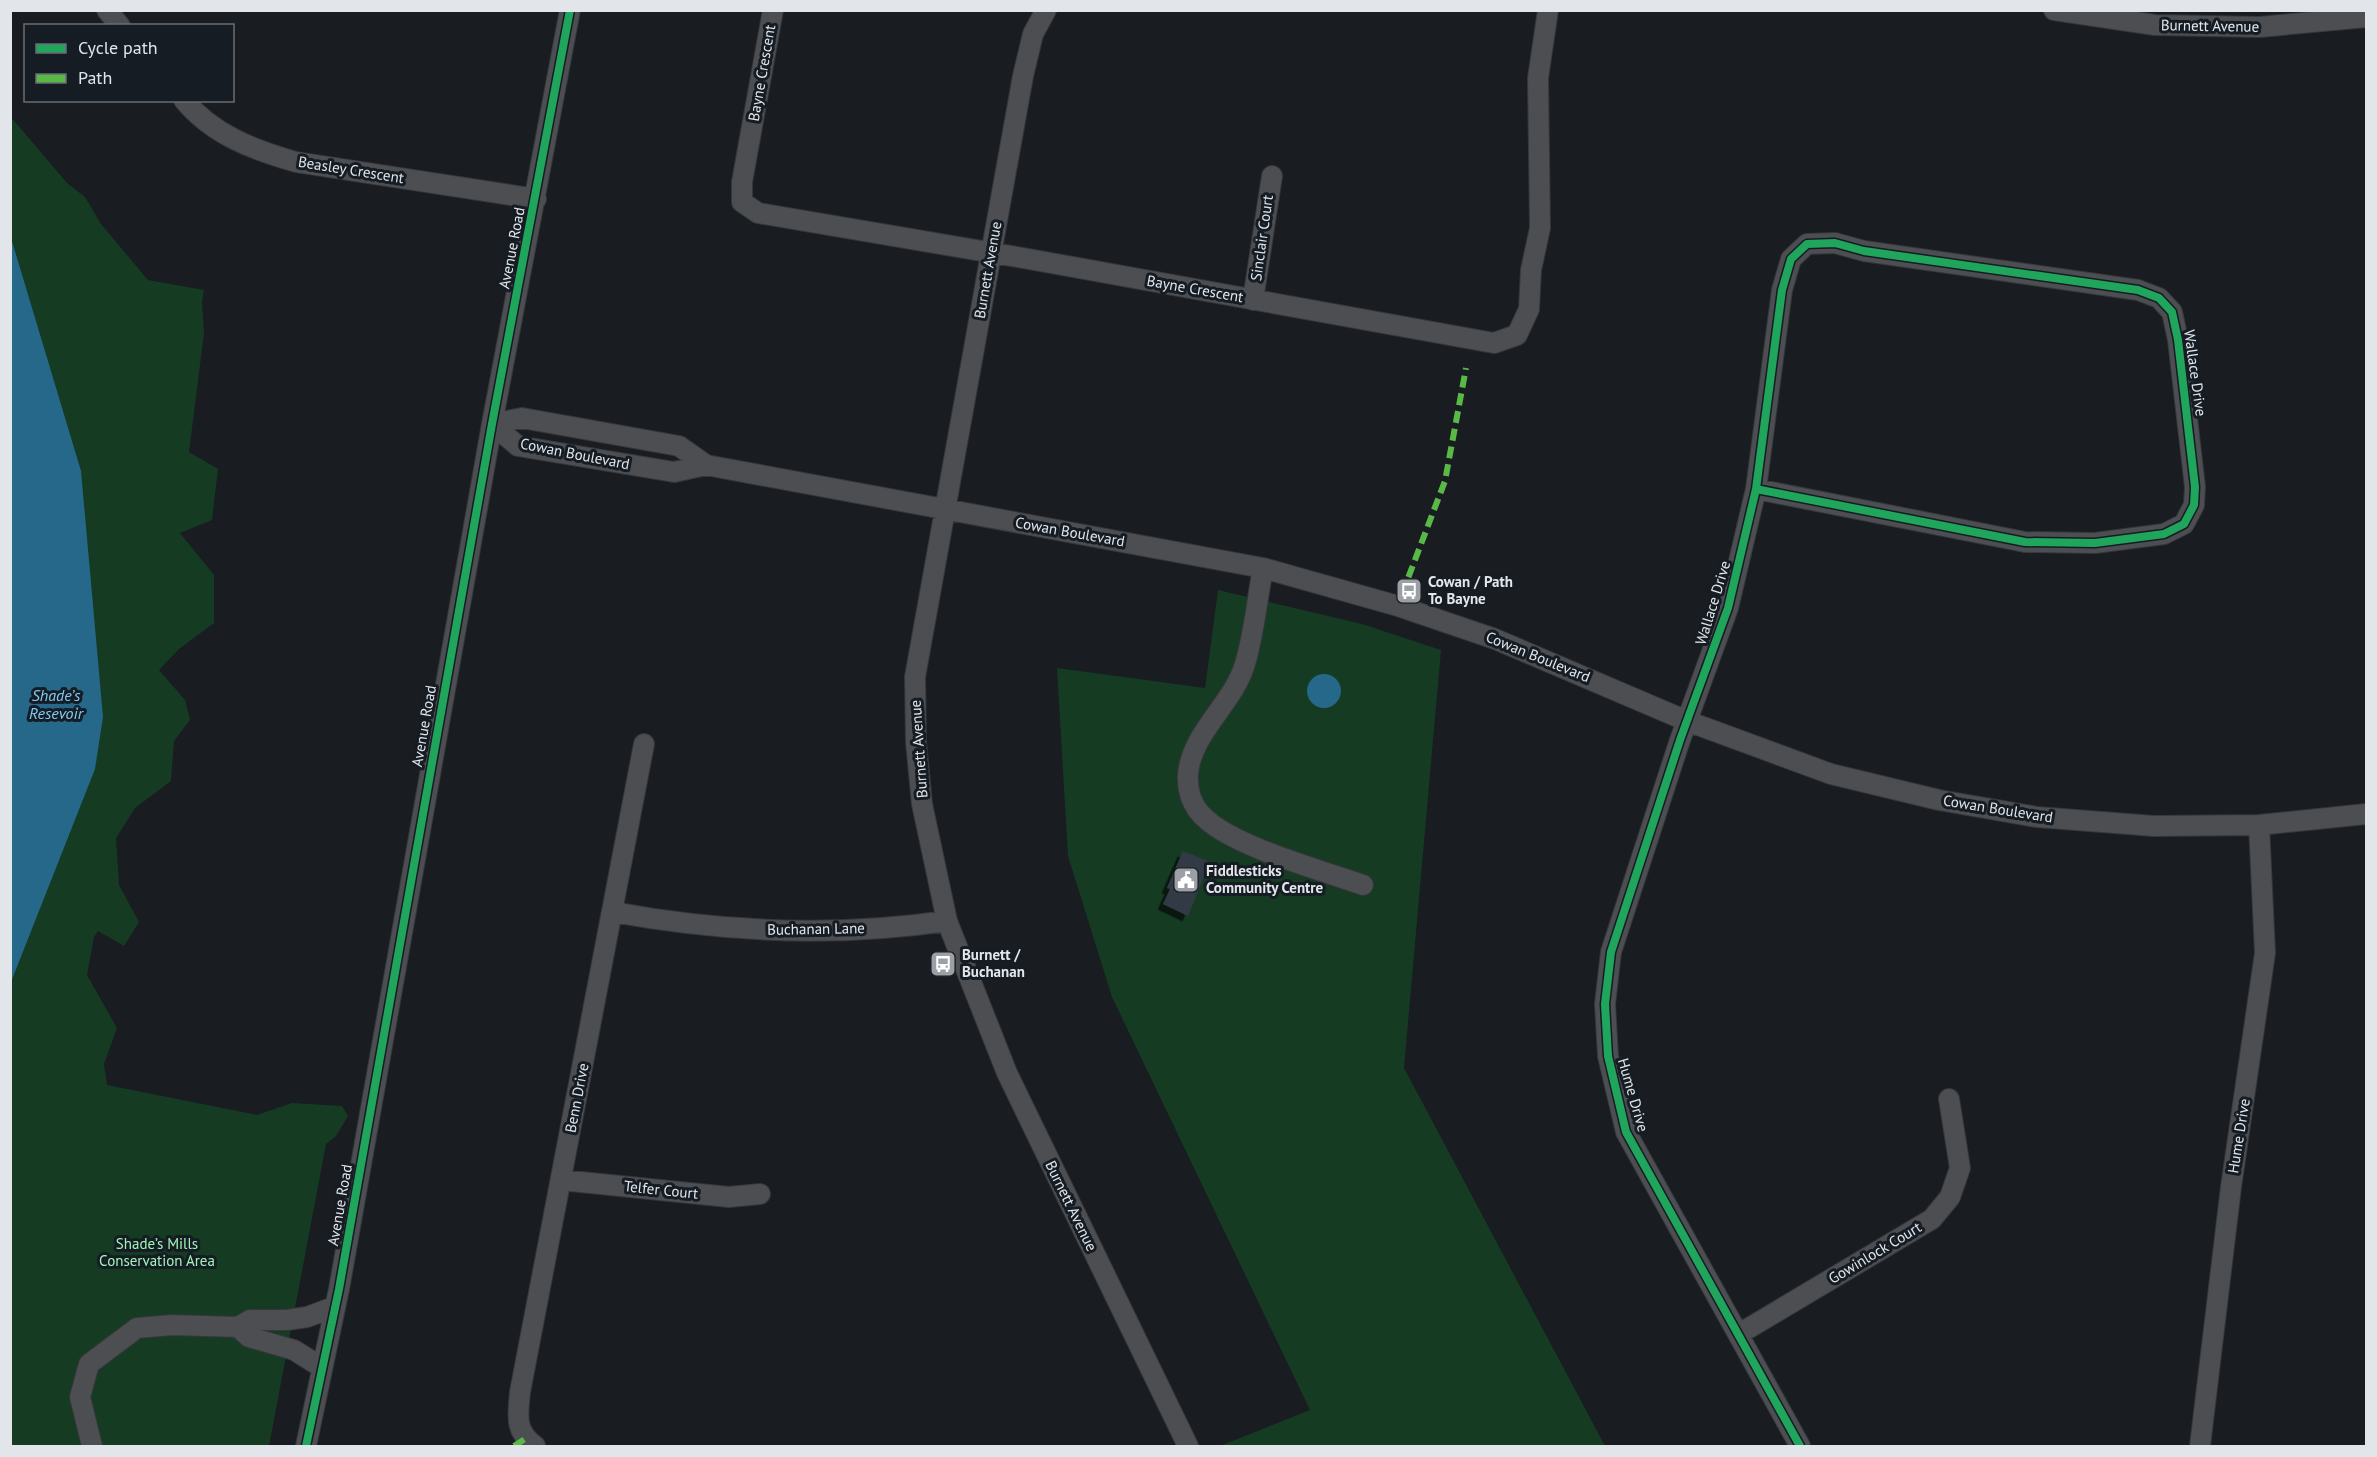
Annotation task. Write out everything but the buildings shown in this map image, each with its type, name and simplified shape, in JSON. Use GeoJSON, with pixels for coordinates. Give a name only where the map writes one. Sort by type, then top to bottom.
{"type":"FeatureCollection","features":[{"type":"Feature","properties":{"kind":"street"},"geometry":{"type":"LineString","coordinates":[[107,10],[118,24]]}},
{"type":"Feature","properties":{"kind":"street","name":"Avenue Road"},"geometry":{"type":"LineString","coordinates":[[306,1446],[334,1307],[492,424],[570,10]]}},
{"type":"Feature","properties":{"kind":"street","name":"Bayne Crescent"},"geometry":{"type":"LineString","coordinates":[[773,10],[742,182],[741,202],[758,213],[1494,343],[1517,335],[1528,309],[1531,270],[1540,228],[1538,78],[1548,10]]}},
{"type":"Feature","properties":{"kind":"street","name":"Burnett Avenue"},"geometry":{"type":"LineString","coordinates":[[1046,10],[1033,34],[1023,76],[915,677],[916,742],[922,804],[947,921],[1007,1073],[1188,1446]]}},
{"type":"Feature","properties":{"kind":"street","name":"Burnett Avenue"},"geometry":{"type":"LineString","coordinates":[[2054,10],[2155,25],[2248,27],[2367,17]]}},
{"type":"Feature","properties":{"kind":"street","name":"Beasley Crescent"},"geometry":{"type":"LineString","coordinates":[[186,102],[193,112],[226,136],[258,151],[296,162],[536,199]]}},
{"type":"Feature","properties":{"kind":"street","name":"Sinclair Court"},"geometry":{"type":"LineString","coordinates":[[1253,300],[1272,176]]}},
{"type":"Feature","properties":{"kind":"street","name":"Wallace Drive"},"geometry":{"type":"LineString","coordinates":[[1687,721],[1728,608],[1756,489],[1782,290],[1791,259],[1807,244],[1835,243],[1864,251],[2138,290],[2159,298],[2172,312],[2178,340],[2195,487],[2194,505],[2184,524],[2164,534],[2095,543],[2025,542],[1756,489]]}},
{"type":"Feature","properties":{"kind":"street","name":"Cowan Boulevard"},"geometry":{"type":"LineString","coordinates":[[492,424],[522,418],[679,446],[706,465]]}},
{"type":"Feature","properties":{"kind":"street","name":"Cowan Boulevard"},"geometry":{"type":"LineString","coordinates":[[492,424],[518,446],[674,472],[706,465],[1263,568],[1398,606],[1495,639],[1687,721],[1831,774],[1939,800],[2037,817],[2154,826],[2259,825],[2367,814]]}},
{"type":"Feature","properties":{"kind":"street"},"geometry":{"type":"LineString","coordinates":[[1263,568],[1244,667],[1231,694],[1204,735],[1189,766],[1189,796],[1206,820],[1233,838],[1362,885]]}},
{"type":"Feature","properties":{"kind":"street","name":"Hume Drive"},"geometry":{"type":"LineString","coordinates":[[1687,721],[1611,952],[1605,1004],[1608,1056],[1626,1132],[1800,1446]]}},
{"type":"Feature","properties":{"kind":"street","name":"Benn Drive"},"geometry":{"type":"LineString","coordinates":[[535,1446],[525,1439],[517,1424],[520,1392],[644,744]]}},
{"type":"Feature","properties":{"kind":"street","name":"Hume Drive"},"geometry":{"type":"LineString","coordinates":[[2200,1446],[2231,1187],[2265,953],[2259,825]]}},
{"type":"Feature","properties":{"kind":"street","name":"Buchanan Lane"},"geometry":{"type":"LineString","coordinates":[[613,912],[781,932],[921,925],[947,921]]}},
{"type":"Feature","properties":{"kind":"street","name":"Gowinlock Court"},"geometry":{"type":"LineString","coordinates":[[1739,1334],[1932,1219],[1950,1197],[1960,1168],[1949,1099]]}},
{"type":"Feature","properties":{"kind":"street","name":"Telfer Court"},"geometry":{"type":"LineString","coordinates":[[561,1180],[729,1197],[760,1194]]}},
{"type":"Feature","properties":{"kind":"street"},"geometry":{"type":"LineString","coordinates":[[92,1446],[80,1397],[89,1364],[137,1328],[172,1325],[238,1327],[250,1320],[287,1320],[307,1317],[334,1307]]}},
{"type":"Feature","properties":{"kind":"street"},"geometry":{"type":"LineString","coordinates":[[238,1327],[249,1337],[294,1350],[321,1367]]}},
{"type":"Feature","properties":{"kind":"green space","name":"Shade’s Mills Conservation Area"},"geometry":{"type":"Polygon","coordinates":[[[10,116],[67,183],[85,197],[101,224],[148,280],[204,290],[202,302],[204,333],[189,452],[218,469],[212,520],[180,533],[214,575],[214,623],[179,649],[159,670],[185,700],[190,720],[174,741],[171,781],[135,808],[116,838],[119,885],[139,922],[124,946],[98,931],[94,937],[87,975],[117,1028],[104,1064],[107,1085],[257,1115],[292,1103],[342,1106],[348,1116],[336,1136],[326,1144],[269,1446],[11,1446],[10,116]]]}},
{"type":"Feature","properties":{"kind":"green space"},"geometry":{"type":"Polygon","coordinates":[[[1218,590],[1362,624],[1441,650],[1404,1068],[1605,1446],[1220,1446],[1310,1410],[1112,997],[1068,856],[1057,668],[1205,688],[1218,590]]]}},
{"type":"Feature","properties":{"kind":"water","name":"Shade’s Resevoir"},"geometry":{"type":"Polygon","coordinates":[[[11,238],[81,471],[103,717],[95,769],[11,982],[11,238]]]}},
{"type":"Feature","properties":{"kind":"water"},"geometry":{"type":"Polygon","coordinates":[[[1324,674],[1336,679],[1341,691],[1336,703],[1324,708],[1312,703],[1307,691],[1312,679],[1324,674]]]}},
{"type":"Feature","properties":{"kind":"marked path"},"geometry":{"type":"LineString","coordinates":[[1402,594],[1445,481],[1466,368]]}},
{"type":"Feature","properties":{"kind":"marked path"},"geometry":{"type":"LineString","coordinates":[[514,1446],[525,1439]]}},
{"type":"Feature","properties":{"kind":"cycle path"},"geometry":{"type":"LineString","coordinates":[[306,1446],[339,1289],[492,424],[570,10]]}},
{"type":"Feature","properties":{"kind":"cycle path"},"geometry":{"type":"LineString","coordinates":[[1756,489],[2025,542],[2095,543],[2164,534],[2184,524],[2194,505],[2195,487],[2178,340],[2172,312],[2159,298],[2138,290],[1864,251],[1835,243],[1807,244],[1791,259],[1782,290],[1756,489],[1728,608],[1680,740],[1611,952],[1605,1004],[1608,1056],[1626,1132],[1800,1446]]}},
{"type":"Feature","properties":{"kind":"place","name":"Cowan / Path To Bayne"},"geometry":{"type":"Point","coordinates":[1409,591]}},
{"type":"Feature","properties":{"kind":"place","name":"Fiddlesticks Community Centre"},"geometry":{"type":"Point","coordinates":[1186,880]}},
{"type":"Feature","properties":{"kind":"place","name":"Burnett / Buchanan"},"geometry":{"type":"Point","coordinates":[943,964]}}]}
